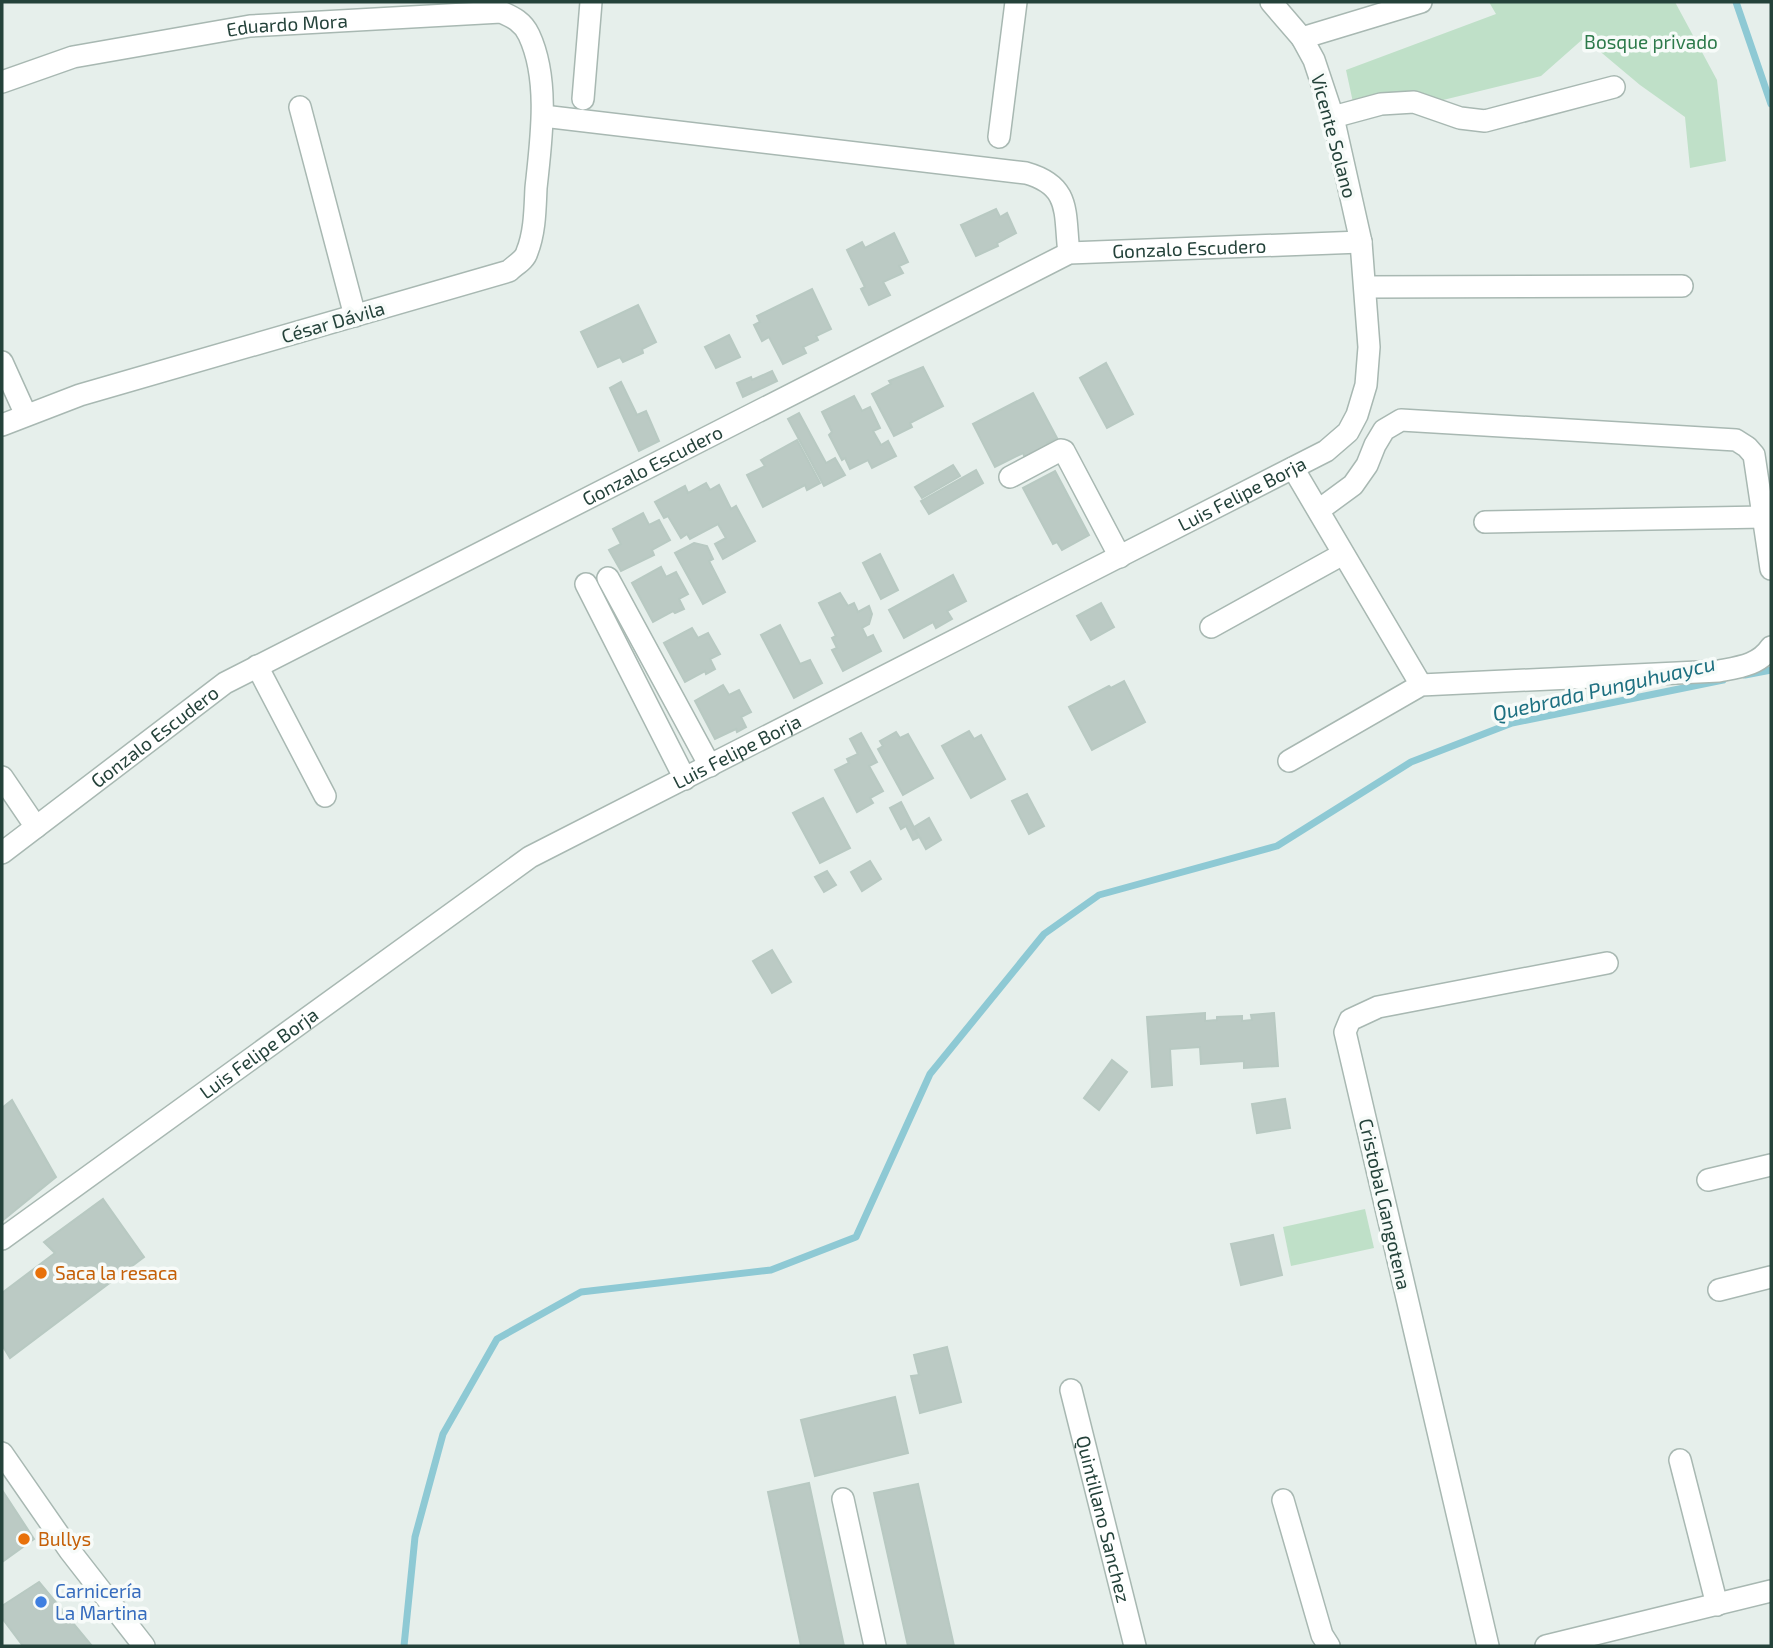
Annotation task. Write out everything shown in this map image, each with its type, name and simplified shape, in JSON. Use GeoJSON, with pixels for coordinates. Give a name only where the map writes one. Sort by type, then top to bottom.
{"type":"FeatureCollection","features":[{"type":"Feature","properties":{"kind":"street"},"geometry":{"type":"LineString","coordinates":[[583,99],[591,2]]}},
{"type":"Feature","properties":{"kind":"street"},"geometry":{"type":"LineString","coordinates":[[999,136],[1016,2]]}},
{"type":"Feature","properties":{"kind":"street","name":"Vicente Solano"},"geometry":{"type":"LineString","coordinates":[[1271,2],[1302,38],[1314,60],[1334,117],[1361,242]]}},
{"type":"Feature","properties":{"kind":"street"},"geometry":{"type":"LineString","coordinates":[[1302,38],[1421,2]]}},
{"type":"Feature","properties":{"kind":"street","name":"Eduardo Mora"},"geometry":{"type":"LineString","coordinates":[[2,82],[73,57],[250,26],[501,12],[523,24],[530,36],[538,62],[543,116]]}},
{"type":"Feature","properties":{"kind":"street"},"geometry":{"type":"LineString","coordinates":[[1334,117],[1381,104],[1414,102],[1460,118],[1485,121],[1614,87]]}},
{"type":"Feature","properties":{"kind":"street"},"geometry":{"type":"LineString","coordinates":[[300,107],[355,316]]}},
{"type":"Feature","properties":{"kind":"street"},"geometry":{"type":"LineString","coordinates":[[543,116],[1026,173],[1041,177],[1052,184],[1061,195],[1069,253]]}},
{"type":"Feature","properties":{"kind":"street","name":"César Dávila"},"geometry":{"type":"LineString","coordinates":[[2,425],[80,396],[509,271],[527,255],[533,231],[543,116]]}},
{"type":"Feature","properties":{"kind":"street","name":"Gonzalo Escudero"},"geometry":{"type":"LineString","coordinates":[[2,853],[225,683],[1069,253],[1361,242]]}},
{"type":"Feature","properties":{"kind":"street","name":"Luis Felipe Borja"},"geometry":{"type":"LineString","coordinates":[[2,1239],[530,857],[1326,452],[1348,432],[1357,415],[1366,386],[1369,346],[1361,242]]}},
{"type":"Feature","properties":{"kind":"street"},"geometry":{"type":"LineString","coordinates":[[1364,288],[1682,286]]}},
{"type":"Feature","properties":{"kind":"street"},"geometry":{"type":"LineString","coordinates":[[2,362],[26,415]]}},
{"type":"Feature","properties":{"kind":"street"},"geometry":{"type":"LineString","coordinates":[[1319,510],[1353,485],[1367,465],[1384,430],[1401,420],[1736,440],[1748,447],[1754,455],[1771,569]]}},
{"type":"Feature","properties":{"kind":"street"},"geometry":{"type":"LineString","coordinates":[[1010,477],[1061,450],[1064,451],[1120,557]]}},
{"type":"Feature","properties":{"kind":"street"},"geometry":{"type":"LineString","coordinates":[[1293,468],[1421,685]]}},
{"type":"Feature","properties":{"kind":"street"},"geometry":{"type":"LineString","coordinates":[[1485,522],[1764,517]]}},
{"type":"Feature","properties":{"kind":"street"},"geometry":{"type":"LineString","coordinates":[[1212,627],[1343,554]]}},
{"type":"Feature","properties":{"kind":"street"},"geometry":{"type":"LineString","coordinates":[[608,578],[710,766]]}},
{"type":"Feature","properties":{"kind":"street"},"geometry":{"type":"LineString","coordinates":[[586,584],[685,779]]}},
{"type":"Feature","properties":{"kind":"street"},"geometry":{"type":"LineString","coordinates":[[1289,761],[1421,685],[1719,671],[1748,665],[1764,657],[1771,647]]}},
{"type":"Feature","properties":{"kind":"street"},"geometry":{"type":"LineString","coordinates":[[257,666],[325,796]]}},
{"type":"Feature","properties":{"kind":"street"},"geometry":{"type":"LineString","coordinates":[[2,777],[36,827]]}},
{"type":"Feature","properties":{"kind":"street","name":"Cristobal Gangotena"},"geometry":{"type":"LineString","coordinates":[[1488,1646],[1345,1032],[1350,1020],[1378,1007],[1607,964]]}},
{"type":"Feature","properties":{"kind":"street"},"geometry":{"type":"LineString","coordinates":[[1708,1180],[1771,1166]]}},
{"type":"Feature","properties":{"kind":"street"},"geometry":{"type":"LineString","coordinates":[[1719,1290],[1771,1277]]}},
{"type":"Feature","properties":{"kind":"street","name":"Quintillano Sanchez"},"geometry":{"type":"LineString","coordinates":[[1071,1391],[1135,1646]]}},
{"type":"Feature","properties":{"kind":"street"},"geometry":{"type":"LineString","coordinates":[[2,1453],[70,1551],[144,1646]]}},
{"type":"Feature","properties":{"kind":"street"},"geometry":{"type":"LineString","coordinates":[[1680,1460],[1717,1605]]}},
{"type":"Feature","properties":{"kind":"street"},"geometry":{"type":"LineString","coordinates":[[843,1499],[875,1646]]}},
{"type":"Feature","properties":{"kind":"street"},"geometry":{"type":"LineString","coordinates":[[1283,1500],[1322,1635],[1329,1646]]}},
{"type":"Feature","properties":{"kind":"street"},"geometry":{"type":"LineString","coordinates":[[1546,1646],[1771,1591]]}},
{"type":"Feature","properties":{"kind":"green space","name":"Bosque privado"},"geometry":{"type":"Polygon","coordinates":[[[1489,2],[1675,2],[1717,80],[1726,161],[1690,168],[1685,117],[1640,85],[1584,38],[1541,76],[1357,121],[1346,70],[1496,14],[1489,2]]]}},
{"type":"Feature","properties":{"kind":"green space"},"geometry":{"type":"Polygon","coordinates":[[[1365,1209],[1374,1248],[1291,1266],[1283,1227],[1365,1209]]]}},
{"type":"Feature","properties":{"kind":"building"},"geometry":{"type":"Polygon","coordinates":[[[996,209],[1000,217],[1007,213],[1016,233],[997,243],[998,246],[976,256],[961,225],[996,209]]]}},
{"type":"Feature","properties":{"kind":"building"},"geometry":{"type":"Polygon","coordinates":[[[894,233],[908,262],[899,266],[903,273],[883,282],[890,295],[869,305],[861,289],[865,287],[847,250],[862,242],[865,248],[894,233]]]}},
{"type":"Feature","properties":{"kind":"building"},"geometry":{"type":"Polygon","coordinates":[[[812,289],[831,329],[816,336],[818,340],[803,347],[806,353],[783,364],[769,337],[762,341],[754,325],[760,322],[757,316],[812,289]]]}},
{"type":"Feature","properties":{"kind":"building"},"geometry":{"type":"Polygon","coordinates":[[[638,305],[656,342],[642,349],[643,353],[623,362],[620,357],[598,367],[581,332],[638,305]]]}},
{"type":"Feature","properties":{"kind":"building"},"geometry":{"type":"Polygon","coordinates":[[[729,335],[740,357],[716,368],[705,347],[729,335]]]}},
{"type":"Feature","properties":{"kind":"building"},"geometry":{"type":"Polygon","coordinates":[[[1106,363],[1133,414],[1107,428],[1080,378],[1106,363]]]}},
{"type":"Feature","properties":{"kind":"building"},"geometry":{"type":"Polygon","coordinates":[[[923,367],[943,406],[910,423],[912,427],[894,436],[872,394],[891,384],[889,381],[923,367]]]}},
{"type":"Feature","properties":{"kind":"building"},"geometry":{"type":"Polygon","coordinates":[[[772,371],[777,381],[743,397],[737,383],[772,371]]]}},
{"type":"Feature","properties":{"kind":"building"},"geometry":{"type":"Polygon","coordinates":[[[621,382],[637,415],[646,411],[659,441],[639,451],[610,388],[621,382]]]}},
{"type":"Feature","properties":{"kind":"building"},"geometry":{"type":"Polygon","coordinates":[[[1033,393],[1057,438],[1047,443],[1050,448],[1026,460],[1023,453],[995,467],[973,424],[1033,393]]]}},
{"type":"Feature","properties":{"kind":"building"},"geometry":{"type":"Polygon","coordinates":[[[854,396],[862,411],[870,407],[880,428],[873,431],[881,445],[888,441],[896,456],[872,468],[868,460],[850,469],[829,435],[832,432],[822,412],[854,396]]]}},
{"type":"Feature","properties":{"kind":"building"},"geometry":{"type":"Polygon","coordinates":[[[799,413],[826,463],[835,458],[845,475],[824,486],[788,419],[799,413]]]}},
{"type":"Feature","properties":{"kind":"building"},"geometry":{"type":"Polygon","coordinates":[[[797,440],[820,483],[807,490],[805,485],[763,507],[747,475],[765,466],[761,460],[797,440]]]}},
{"type":"Feature","properties":{"kind":"building"},"geometry":{"type":"Polygon","coordinates":[[[953,465],[960,476],[922,498],[915,487],[953,465]]]}},
{"type":"Feature","properties":{"kind":"building"},"geometry":{"type":"Polygon","coordinates":[[[976,470],[983,483],[929,514],[921,501],[976,470]]]}},
{"type":"Feature","properties":{"kind":"building"},"geometry":{"type":"Polygon","coordinates":[[[1055,471],[1089,535],[1062,550],[1057,542],[1053,544],[1023,488],[1055,471]]]}},
{"type":"Feature","properties":{"kind":"building"},"geometry":{"type":"Polygon","coordinates":[[[706,483],[710,490],[719,485],[731,509],[736,506],[755,541],[723,559],[715,544],[726,538],[718,524],[690,539],[687,534],[681,538],[668,516],[664,518],[655,502],[685,486],[688,493],[706,483]]]}},
{"type":"Feature","properties":{"kind":"building"},"geometry":{"type":"Polygon","coordinates":[[[643,513],[649,525],[659,520],[670,540],[652,550],[654,555],[621,571],[609,550],[621,544],[613,529],[643,513]]]}},
{"type":"Feature","properties":{"kind":"building"},"geometry":{"type":"Polygon","coordinates":[[[694,543],[707,546],[713,559],[709,561],[725,592],[703,604],[675,553],[694,543]]]}},
{"type":"Feature","properties":{"kind":"building"},"geometry":{"type":"Polygon","coordinates":[[[880,554],[898,590],[881,599],[863,563],[880,554]]]}},
{"type":"Feature","properties":{"kind":"building"},"geometry":{"type":"Polygon","coordinates":[[[661,567],[666,577],[676,572],[688,594],[679,599],[684,609],[675,613],[673,611],[653,622],[632,583],[661,567]]]}},
{"type":"Feature","properties":{"kind":"building"},"geometry":{"type":"Polygon","coordinates":[[[953,575],[966,601],[947,611],[952,619],[936,628],[933,622],[904,638],[889,610],[953,575]]]}},
{"type":"Feature","properties":{"kind":"building"},"geometry":{"type":"Polygon","coordinates":[[[840,593],[848,606],[854,603],[858,612],[869,606],[872,614],[869,624],[862,628],[867,638],[873,635],[881,651],[843,671],[832,650],[837,648],[832,638],[836,636],[819,603],[840,593]]]}},
{"type":"Feature","properties":{"kind":"building"},"geometry":{"type":"Polygon","coordinates":[[[1101,603],[1114,627],[1091,640],[1077,616],[1101,603]]]}},
{"type":"Feature","properties":{"kind":"building"},"geometry":{"type":"Polygon","coordinates":[[[780,625],[800,664],[810,660],[822,683],[794,698],[761,635],[780,625]]]}},
{"type":"Feature","properties":{"kind":"building"},"geometry":{"type":"Polygon","coordinates":[[[692,628],[698,638],[708,633],[720,654],[710,659],[715,669],[706,674],[705,671],[685,682],[664,643],[692,628]]]}},
{"type":"Feature","properties":{"kind":"building"},"geometry":{"type":"Polygon","coordinates":[[[1124,681],[1145,722],[1092,750],[1069,707],[1124,681]]]}},
{"type":"Feature","properties":{"kind":"building"},"geometry":{"type":"Polygon","coordinates":[[[723,685],[729,695],[739,690],[751,712],[741,717],[746,727],[715,739],[695,701],[723,685]]]}},
{"type":"Feature","properties":{"kind":"building"},"geometry":{"type":"Polygon","coordinates":[[[969,731],[974,739],[981,735],[1005,779],[971,798],[942,746],[969,731]]]}},
{"type":"Feature","properties":{"kind":"building"},"geometry":{"type":"Polygon","coordinates":[[[896,732],[900,738],[908,734],[933,778],[903,795],[878,749],[883,746],[880,741],[896,732]]]}},
{"type":"Feature","properties":{"kind":"building"},"geometry":{"type":"Polygon","coordinates":[[[861,733],[877,762],[869,766],[883,791],[870,798],[873,803],[857,812],[835,770],[849,763],[847,759],[858,754],[850,739],[861,733]]]}},
{"type":"Feature","properties":{"kind":"building"},"geometry":{"type":"Polygon","coordinates":[[[1027,794],[1044,826],[1029,834],[1012,801],[1027,794]]]}},
{"type":"Feature","properties":{"kind":"building"},"geometry":{"type":"Polygon","coordinates":[[[823,798],[850,848],[820,863],[793,813],[823,798]]]}},
{"type":"Feature","properties":{"kind":"building"},"geometry":{"type":"Polygon","coordinates":[[[901,802],[919,837],[913,840],[906,826],[901,829],[890,808],[901,802]]]}},
{"type":"Feature","properties":{"kind":"building"},"geometry":{"type":"Polygon","coordinates":[[[929,818],[941,840],[926,849],[914,827],[929,818]]]}},
{"type":"Feature","properties":{"kind":"building"},"geometry":{"type":"Polygon","coordinates":[[[870,861],[881,879],[862,891],[851,872],[870,861]]]}},
{"type":"Feature","properties":{"kind":"building"},"geometry":{"type":"Polygon","coordinates":[[[827,871],[836,885],[824,892],[815,877],[827,871]]]}},
{"type":"Feature","properties":{"kind":"building"},"geometry":{"type":"Polygon","coordinates":[[[772,950],[791,982],[772,993],[753,961],[772,950]]]}},
{"type":"Feature","properties":{"kind":"building"},"geometry":{"type":"Polygon","coordinates":[[[1205,1013],[1205,1021],[1217,1020],[1217,1017],[1242,1016],[1242,1021],[1252,1020],[1251,1015],[1274,1013],[1278,1066],[1244,1068],[1244,1061],[1201,1064],[1200,1047],[1170,1049],[1172,1085],[1152,1087],[1147,1017],[1205,1013]]]}},
{"type":"Feature","properties":{"kind":"building"},"geometry":{"type":"Polygon","coordinates":[[[1112,1060],[1127,1072],[1099,1110],[1084,1098],[1112,1060]]]}},
{"type":"Feature","properties":{"kind":"building"},"geometry":{"type":"Polygon","coordinates":[[[1285,1099],[1290,1128],[1257,1133],[1252,1104],[1285,1099]]]}},
{"type":"Feature","properties":{"kind":"building"},"geometry":{"type":"Polygon","coordinates":[[[12,1100],[56,1177],[2,1221],[2,1108],[12,1100]]]}},
{"type":"Feature","properties":{"kind":"building"},"geometry":{"type":"Polygon","coordinates":[[[103,1199],[144,1257],[10,1358],[2,1345],[2,1293],[55,1253],[44,1242],[103,1199]]]}},
{"type":"Feature","properties":{"kind":"building"},"geometry":{"type":"Polygon","coordinates":[[[1273,1235],[1282,1275],[1241,1285],[1231,1244],[1273,1235]]]}},
{"type":"Feature","properties":{"kind":"building"},"geometry":{"type":"Polygon","coordinates":[[[947,1347],[961,1402],[920,1413],[911,1376],[919,1375],[914,1355],[947,1347]]]}},
{"type":"Feature","properties":{"kind":"building"},"geometry":{"type":"Polygon","coordinates":[[[895,1397],[908,1453],[815,1476],[801,1420],[895,1397]]]}},
{"type":"Feature","properties":{"kind":"building"},"geometry":{"type":"Polygon","coordinates":[[[809,1483],[844,1646],[801,1646],[768,1492],[809,1483]]]}},
{"type":"Feature","properties":{"kind":"building"},"geometry":{"type":"Polygon","coordinates":[[[918,1484],[954,1646],[908,1646],[874,1493],[918,1484]]]}},
{"type":"Feature","properties":{"kind":"building"},"geometry":{"type":"Polygon","coordinates":[[[2,1490],[34,1539],[2,1562],[2,1490]]]}},
{"type":"Feature","properties":{"kind":"building"},"geometry":{"type":"Polygon","coordinates":[[[39,1582],[92,1646],[23,1646],[2,1618],[2,1606],[39,1582]]]}},
{"type":"Feature","properties":{"kind":"waterway","name":"Quebrada Punguhuaycu"},"geometry":{"type":"LineString","coordinates":[[1736,2],[1771,104]]}},
{"type":"Feature","properties":{"kind":"waterway","name":"Quebrada Punguhuaycu"},"geometry":{"type":"LineString","coordinates":[[1745,675],[1771,670]]}},
{"type":"Feature","properties":{"kind":"waterway","name":"Quebrada Punguhuaycu"},"geometry":{"type":"LineString","coordinates":[[404,1646],[415,1537],[443,1434],[497,1339],[581,1292],[771,1270],[856,1237],[930,1074],[1044,934],[1099,895],[1277,846],[1411,762],[1512,723],[1723,680]]}},
{"type":"Feature","properties":{"kind":"place","name":"Saca la resaca"},"geometry":{"type":"Point","coordinates":[41,1273]}},
{"type":"Feature","properties":{"kind":"place","name":"Bullys"},"geometry":{"type":"Point","coordinates":[24,1539]}},
{"type":"Feature","properties":{"kind":"place","name":"Carnicería La Martina"},"geometry":{"type":"Point","coordinates":[41,1602]}}]}
